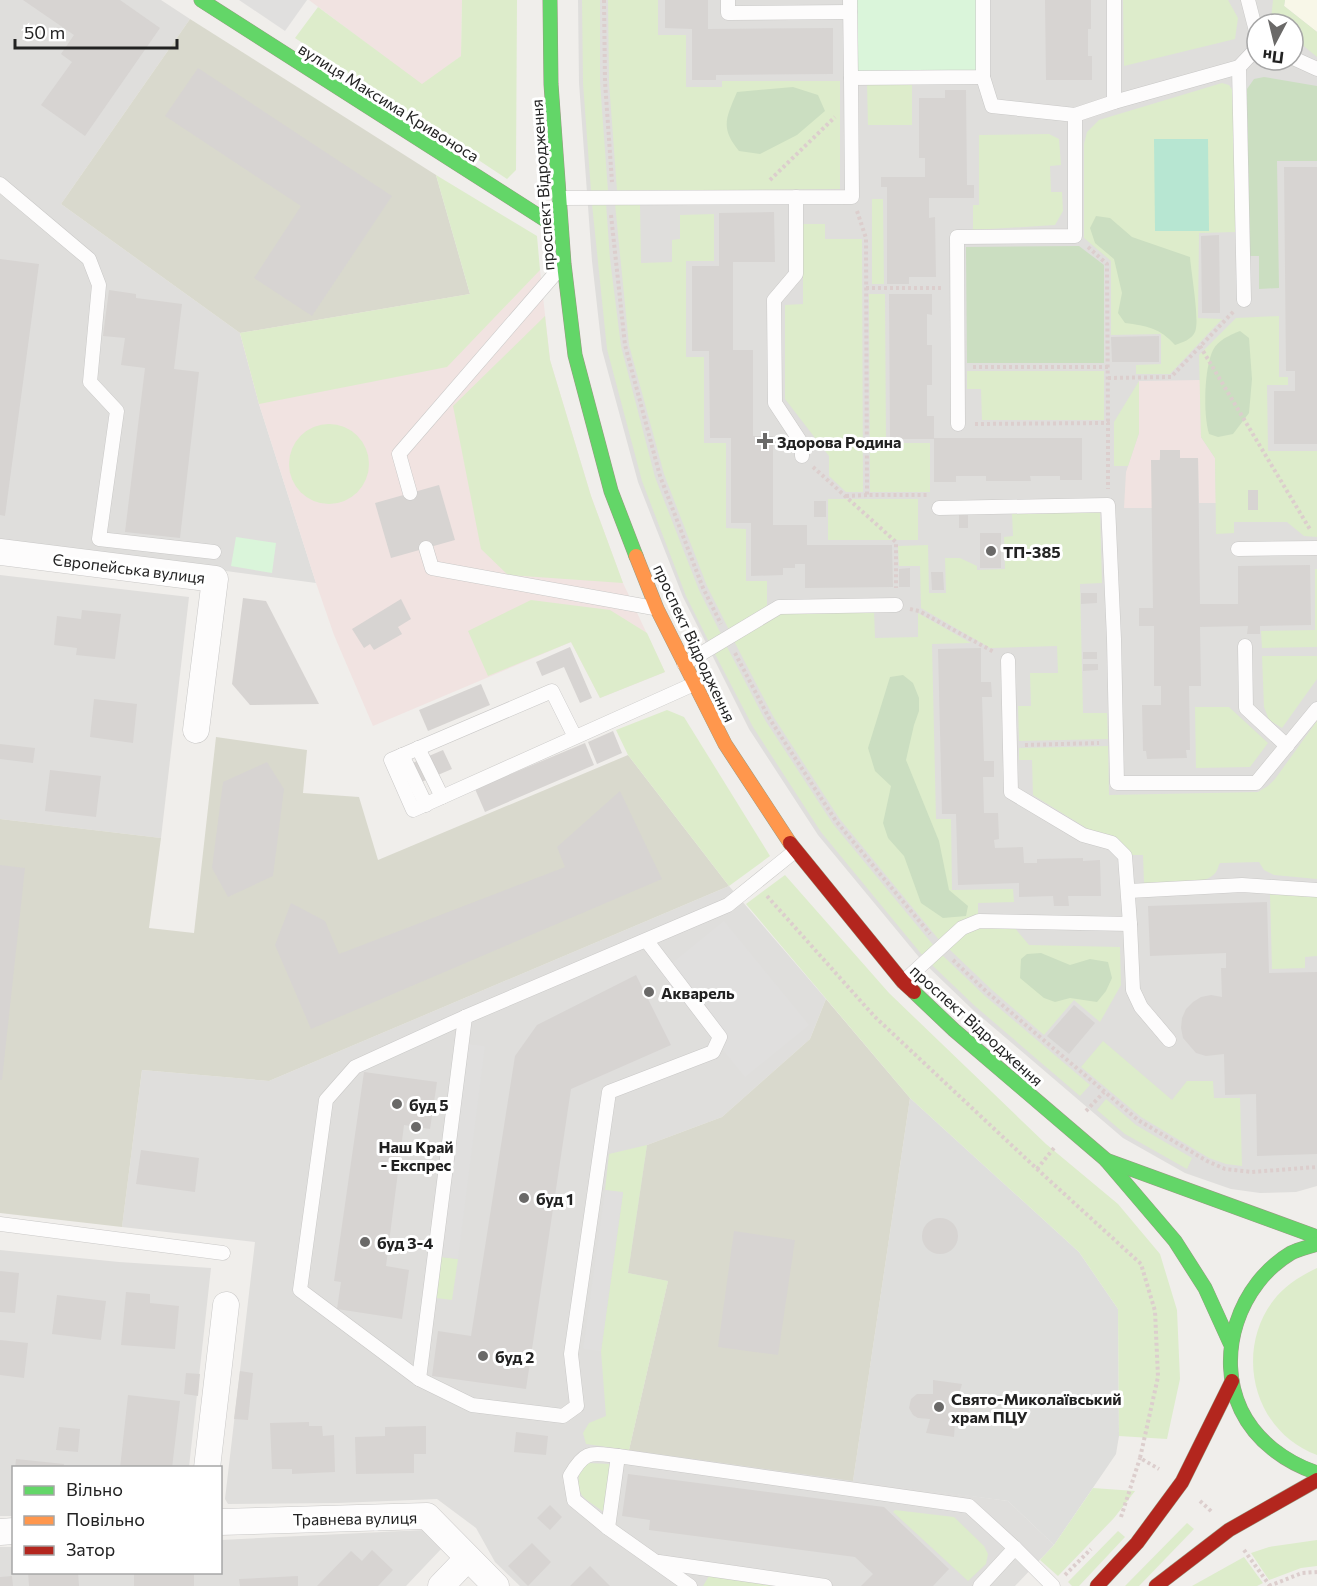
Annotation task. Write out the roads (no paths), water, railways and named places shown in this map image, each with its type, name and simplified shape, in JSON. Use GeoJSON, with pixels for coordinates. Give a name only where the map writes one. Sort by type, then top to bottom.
{"type":"FeatureCollection","features":[{"type":"Feature","properties":{"kind":"main road","name":"вулиця Максима Кривоноса"},"geometry":{"type":"LineString","coordinates":[[201,0],[561,230]]}},
{"type":"Feature","properties":{"kind":"main road","name":"проспект Відродження"},"geometry":{"type":"LineString","coordinates":[[550,0],[551,84],[561,230],[575,355],[611,491],[657,609],[725,744],[795,851],[903,982],[954,1030],[1105,1159]]}},
{"type":"Feature","properties":{"kind":"main road"},"geometry":{"type":"LineString","coordinates":[[1105,1159],[1317,1236]]}},
{"type":"Feature","properties":{"kind":"main road"},"geometry":{"type":"LineString","coordinates":[[1105,1159],[1175,1241],[1205,1288],[1230,1343]]}},
{"type":"Feature","properties":{"kind":"main road"},"geometry":{"type":"LineString","coordinates":[[1317,1244],[1291,1253],[1262,1276],[1240,1307],[1230,1343],[1232,1381],[1240,1408],[1254,1432],[1274,1451],[1298,1466],[1317,1473]]}},
{"type":"Feature","properties":{"kind":"main road"},"geometry":{"type":"LineString","coordinates":[[1097,1586],[1137,1543],[1182,1482],[1232,1381]]}},
{"type":"Feature","properties":{"kind":"main road"},"geometry":{"type":"LineString","coordinates":[[1156,1586],[1229,1530],[1317,1480]]}},
{"type":"Feature","properties":{"kind":"street","name":"Європейська вулиця"},"geometry":{"type":"LineString","coordinates":[[0,552],[215,579],[196,730]]}},
{"type":"Feature","properties":{"kind":"street"},"geometry":{"type":"LineString","coordinates":[[207,1466],[226,1305]]}},
{"type":"Feature","properties":{"kind":"street","name":"Травнева вулиця"},"geometry":{"type":"LineString","coordinates":[[222,1522],[427,1516],[496,1586]]}},
{"type":"Feature","properties":{"kind":"street"},"geometry":{"type":"LineString","coordinates":[[441,1586],[468,1558]]}},
{"type":"Feature","properties":{"kind":"lane"},"geometry":{"type":"LineString","coordinates":[[559,198],[852,197],[850,6],[728,13],[728,0]]}},
{"type":"Feature","properties":{"kind":"lane"},"geometry":{"type":"LineString","coordinates":[[983,0],[983,77],[992,106],[1075,115],[1239,67],[1245,61]]}},
{"type":"Feature","properties":{"kind":"lane"},"geometry":{"type":"LineString","coordinates":[[1114,0],[1114,102]]}},
{"type":"Feature","properties":{"kind":"lane"},"geometry":{"type":"LineString","coordinates":[[1239,67],[1244,300]]}},
{"type":"Feature","properties":{"kind":"lane"},"geometry":{"type":"LineString","coordinates":[[851,78],[983,77]]}},
{"type":"Feature","properties":{"kind":"lane"},"geometry":{"type":"LineString","coordinates":[[958,424],[957,237],[1075,236],[1075,115]]}},
{"type":"Feature","properties":{"kind":"lane"},"geometry":{"type":"LineString","coordinates":[[0,184],[89,259],[99,285],[90,382],[117,411],[99,539],[214,552]]}},
{"type":"Feature","properties":{"kind":"lane"},"geometry":{"type":"LineString","coordinates":[[796,197],[796,274],[774,300],[775,403],[802,444],[802,456]]}},
{"type":"Feature","properties":{"kind":"lane"},"geometry":{"type":"LineString","coordinates":[[410,493],[399,454],[564,264]]}},
{"type":"Feature","properties":{"kind":"lane"},"geometry":{"type":"LineString","coordinates":[[939,508],[1108,505],[1117,783],[1256,783],[1317,709]]}},
{"type":"Feature","properties":{"kind":"lane"},"geometry":{"type":"LineString","coordinates":[[426,548],[432,568],[657,609]]}},
{"type":"Feature","properties":{"kind":"lane"},"geometry":{"type":"LineString","coordinates":[[1238,549],[1317,548]]}},
{"type":"Feature","properties":{"kind":"lane"},"geometry":{"type":"LineString","coordinates":[[684,664],[779,607],[896,604]]}},
{"type":"Feature","properties":{"kind":"lane"},"geometry":{"type":"LineString","coordinates":[[1245,646],[1246,708],[1287,746]]}},
{"type":"Feature","properties":{"kind":"lane"},"geometry":{"type":"LineString","coordinates":[[1008,660],[1011,792],[1083,835],[1112,843],[1125,856],[1129,891],[1133,990],[1141,1007],[1169,1040]]}},
{"type":"Feature","properties":{"kind":"lane"},"geometry":{"type":"LineString","coordinates":[[575,738],[552,692],[391,760],[413,810],[426,805],[442,797],[575,738],[694,684]]}},
{"type":"Feature","properties":{"kind":"lane"},"geometry":{"type":"LineString","coordinates":[[418,748],[442,797]]}},
{"type":"Feature","properties":{"kind":"lane"},"geometry":{"type":"LineString","coordinates":[[646,940],[720,1037],[712,1052],[609,1092],[571,1354],[577,1406],[562,1416],[472,1404],[419,1379],[300,1290],[326,1101],[355,1067],[465,1017],[728,905],[795,851]]}},
{"type":"Feature","properties":{"kind":"lane"},"geometry":{"type":"LineString","coordinates":[[1129,891],[1242,885],[1317,890]]}},
{"type":"Feature","properties":{"kind":"lane"},"geometry":{"type":"LineString","coordinates":[[903,982],[962,928],[979,921],[1130,924]]}},
{"type":"Feature","properties":{"kind":"lane"},"geometry":{"type":"LineString","coordinates":[[419,1379],[465,1017]]}},
{"type":"Feature","properties":{"kind":"lane"},"geometry":{"type":"LineString","coordinates":[[0,1224],[223,1253]]}},
{"type":"Feature","properties":{"kind":"lane"},"geometry":{"type":"LineString","coordinates":[[690,1586],[608,1528],[574,1500],[570,1476],[579,1460],[593,1454],[618,1456],[969,1506],[1015,1548],[1058,1582]]}},
{"type":"Feature","properties":{"kind":"lane"},"geometry":{"type":"LineString","coordinates":[[608,1528],[618,1456]]}},
{"type":"Feature","properties":{"kind":"lane"},"geometry":{"type":"LineString","coordinates":[[980,1586],[1015,1548]]}},
{"type":"Feature","properties":{"kind":"lane"},"geometry":{"type":"LineString","coordinates":[[657,1562],[825,1586]]}},
{"type":"Feature","properties":{"kind":"place","name":"Здорова Родина"},"geometry":{"type":"Point","coordinates":[765,441]}},
{"type":"Feature","properties":{"kind":"place","name":"ТП-385"},"geometry":{"type":"Point","coordinates":[991,551]}},
{"type":"Feature","properties":{"kind":"place","name":"Акварель"},"geometry":{"type":"Point","coordinates":[649,992]}},
{"type":"Feature","properties":{"kind":"place","name":"буд 5"},"geometry":{"type":"Point","coordinates":[397,1104]}},
{"type":"Feature","properties":{"kind":"place","name":"Наш Край - Експрес"},"geometry":{"type":"Point","coordinates":[416,1127]}},
{"type":"Feature","properties":{"kind":"place","name":"буд 1"},"geometry":{"type":"Point","coordinates":[524,1198]}},
{"type":"Feature","properties":{"kind":"place","name":"буд 3-4"},"geometry":{"type":"Point","coordinates":[365,1242]}},
{"type":"Feature","properties":{"kind":"place","name":"буд 2"},"geometry":{"type":"Point","coordinates":[483,1356]}},
{"type":"Feature","properties":{"kind":"place","name":"Свято-Миколаївський храм ПЦУ"},"geometry":{"type":"Point","coordinates":[939,1407]}}]}
